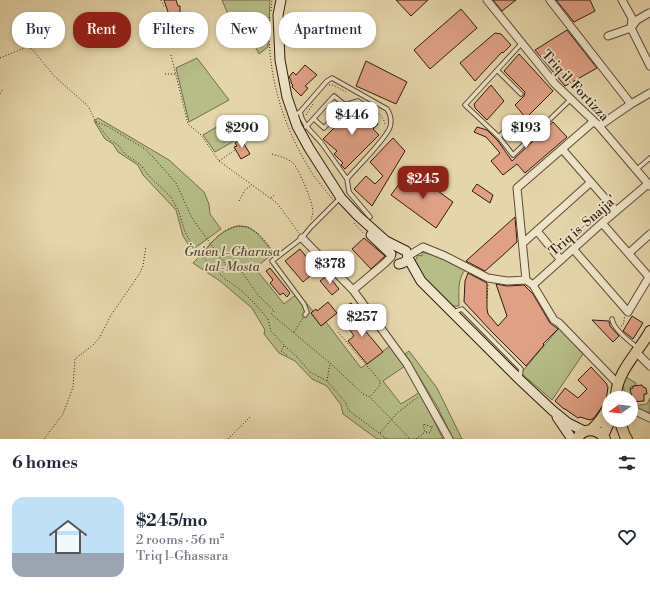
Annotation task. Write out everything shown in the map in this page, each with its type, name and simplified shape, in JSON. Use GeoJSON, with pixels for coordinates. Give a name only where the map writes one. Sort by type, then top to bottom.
{"type":"FeatureCollection","features":[{"type":"Feature","properties":{"kind":"main road"},"geometry":{"type":"LineString","coordinates":[[277,0],[274,16],[277,61],[281,85],[292,128],[313,162],[343,197],[392,260],[421,280]]}},
{"type":"Feature","properties":{"kind":"main road"},"geometry":{"type":"LineString","coordinates":[[281,0],[278,15],[280,60],[287,98],[298,116],[297,126],[309,148],[343,197],[386,241],[405,253],[421,280],[552,410],[568,423],[587,431],[598,432],[605,438],[608,427]]}},
{"type":"Feature","properties":{"kind":"main road"},"geometry":{"type":"LineString","coordinates":[[392,260],[395,249],[405,253]]}},
{"type":"Feature","properties":{"kind":"main road"},"geometry":{"type":"LineString","coordinates":[[392,260],[405,262],[405,253]]}},
{"type":"Feature","properties":{"kind":"main road"},"geometry":{"type":"LineString","coordinates":[[617,391],[637,350],[644,343],[650,331]]}},
{"type":"Feature","properties":{"kind":"main road"},"geometry":{"type":"LineString","coordinates":[[552,410],[572,439]]}},
{"type":"Feature","properties":{"kind":"main road"},"geometry":{"type":"LineString","coordinates":[[577,439],[578,436],[587,431],[602,418]]}},
{"type":"Feature","properties":{"kind":"main road"},"geometry":{"type":"LineString","coordinates":[[622,427],[625,436],[628,439]]}},
{"type":"Feature","properties":{"kind":"street","name":"Triq il-Fortizza"},"geometry":{"type":"LineString","coordinates":[[487,0],[555,84],[596,124],[649,185]]}},
{"type":"Feature","properties":{"kind":"street"},"geometry":{"type":"LineString","coordinates":[[550,0],[631,104]]}},
{"type":"Feature","properties":{"kind":"street"},"geometry":{"type":"LineString","coordinates":[[622,0],[632,18],[631,28],[650,66]]}},
{"type":"Feature","properties":{"kind":"street"},"geometry":{"type":"LineString","coordinates":[[608,36],[631,28],[637,20],[649,13]]}},
{"type":"Feature","properties":{"kind":"street"},"geometry":{"type":"LineString","coordinates":[[526,280],[517,188],[562,149],[596,124],[650,93]]}},
{"type":"Feature","properties":{"kind":"street"},"geometry":{"type":"LineString","coordinates":[[562,149],[590,183],[616,211]]}},
{"type":"Feature","properties":{"kind":"street"},"geometry":{"type":"LineString","coordinates":[[523,243],[590,183]]}},
{"type":"Feature","properties":{"kind":"street","name":"Triq is-Snajja'"},"geometry":{"type":"LineString","coordinates":[[533,285],[574,250],[602,223],[649,185]]}},
{"type":"Feature","properties":{"kind":"street"},"geometry":{"type":"LineString","coordinates":[[574,250],[626,310],[649,277],[602,223]]}},
{"type":"Feature","properties":{"kind":"street"},"geometry":{"type":"LineString","coordinates":[[536,231],[561,260]]}},
{"type":"Feature","properties":{"kind":"street"},"geometry":{"type":"LineString","coordinates":[[629,253],[650,234]]}},
{"type":"Feature","properties":{"kind":"street"},"geometry":{"type":"LineString","coordinates":[[302,238],[353,290],[407,364],[449,439]]}},
{"type":"Feature","properties":{"kind":"street"},"geometry":{"type":"LineString","coordinates":[[405,253],[422,248],[446,256],[488,278],[507,281],[526,280],[533,285],[554,320],[559,323],[614,391]]}},
{"type":"Feature","properties":{"kind":"street"},"geometry":{"type":"LineString","coordinates":[[353,290],[392,260]]}},
{"type":"Feature","properties":{"kind":"street"},"geometry":{"type":"LineString","coordinates":[[637,350],[650,366]]}},
{"type":"Feature","properties":{"kind":"street"},"geometry":{"type":"LineString","coordinates":[[638,412],[650,418]]}},
{"type":"Feature","properties":{"kind":"lane"},"geometry":{"type":"LineString","coordinates":[[522,43],[465,105],[499,137],[513,155],[570,99]]}},
{"type":"Feature","properties":{"kind":"lane"},"geometry":{"type":"LineString","coordinates":[[498,70],[521,94]]}},
{"type":"Feature","properties":{"kind":"lane"},"geometry":{"type":"LineString","coordinates":[[305,315],[307,312],[304,304],[272,261],[302,238],[310,228],[343,197],[347,179],[387,134],[391,122],[390,114],[387,109],[332,78],[327,80],[298,116],[322,144],[347,179]]}},
{"type":"Feature","properties":{"kind":"lane"},"geometry":{"type":"LineString","coordinates":[[306,127],[334,96],[345,105]]}},
{"type":"Feature","properties":{"kind":"lane"},"geometry":{"type":"LineString","coordinates":[[314,119],[324,128],[345,105],[358,101],[371,110]]}},
{"type":"Feature","properties":{"kind":"lane"},"geometry":{"type":"LineString","coordinates":[[499,137],[513,122],[521,130],[513,138]]}},
{"type":"Feature","properties":{"kind":"lane"},"geometry":{"type":"LineString","coordinates":[[636,170],[650,158]]}},
{"type":"Feature","properties":{"kind":"lane"},"geometry":{"type":"LineString","coordinates":[[360,213],[370,217]]}},
{"type":"Feature","properties":{"kind":"lane"},"geometry":{"type":"LineString","coordinates":[[310,228],[314,231]]}},
{"type":"Feature","properties":{"kind":"lane"},"geometry":{"type":"LineString","coordinates":[[612,319],[612,323],[637,350]]}},
{"type":"Feature","properties":{"kind":"path"},"geometry":{"type":"LineString","coordinates":[[161,0],[164,7]]}},
{"type":"Feature","properties":{"kind":"path"},"geometry":{"type":"LineString","coordinates":[[0,58],[27,47],[30,48],[55,77],[88,106],[96,122],[110,140],[118,145],[126,155],[140,164],[149,176],[171,197],[179,212],[185,232],[196,250],[224,278],[242,291],[254,303],[268,319],[271,331],[312,374],[327,381],[346,403],[348,410],[387,439]]}},
{"type":"Feature","properties":{"kind":"path"},"geometry":{"type":"LineString","coordinates":[[171,55],[188,124],[201,135],[218,161],[277,203],[302,238]]}},
{"type":"Feature","properties":{"kind":"path"},"geometry":{"type":"LineString","coordinates":[[165,74],[176,74]]}},
{"type":"Feature","properties":{"kind":"path"},"geometry":{"type":"LineString","coordinates":[[329,85],[334,85],[346,92]]}},
{"type":"Feature","properties":{"kind":"path"},"geometry":{"type":"LineString","coordinates":[[0,94],[3,89]]}},
{"type":"Feature","properties":{"kind":"path"},"geometry":{"type":"LineString","coordinates":[[298,116],[306,117],[306,113],[315,102]]}},
{"type":"Feature","properties":{"kind":"path"},"geometry":{"type":"LineString","coordinates":[[376,112],[385,122],[385,130]]}},
{"type":"Feature","properties":{"kind":"path"},"geometry":{"type":"LineString","coordinates":[[96,122],[108,126],[145,149],[152,156],[176,183],[192,218],[212,243],[226,265],[242,272],[258,295],[274,311],[271,314],[330,363],[363,394],[370,397],[410,439]]}},
{"type":"Feature","properties":{"kind":"path"},"geometry":{"type":"LineString","coordinates":[[218,161],[235,150]]}},
{"type":"Feature","properties":{"kind":"path"},"geometry":{"type":"LineString","coordinates":[[272,154],[280,156],[293,163],[299,171],[308,193],[313,211],[310,228]]}},
{"type":"Feature","properties":{"kind":"path"},"geometry":{"type":"LineString","coordinates":[[239,201],[245,190],[252,185]]}},
{"type":"Feature","properties":{"kind":"path"},"geometry":{"type":"LineString","coordinates":[[271,198],[275,194]]}},
{"type":"Feature","properties":{"kind":"path"},"geometry":{"type":"LineString","coordinates":[[201,255],[217,236],[227,229],[238,226],[248,227],[258,233],[277,257]]}},
{"type":"Feature","properties":{"kind":"path"},"geometry":{"type":"LineString","coordinates":[[44,439],[63,414],[73,387],[75,359],[93,345],[100,337],[111,315],[140,273],[143,266],[146,246]]}},
{"type":"Feature","properties":{"kind":"path"},"geometry":{"type":"LineString","coordinates":[[488,278],[488,298]]}},
{"type":"Feature","properties":{"kind":"path"},"geometry":{"type":"LineString","coordinates":[[618,330],[623,325],[626,310]]}},
{"type":"Feature","properties":{"kind":"path"},"geometry":{"type":"LineString","coordinates":[[294,333],[305,315]]}},
{"type":"Feature","properties":{"kind":"path"},"geometry":{"type":"LineString","coordinates":[[338,332],[380,382],[380,385],[370,397]]}},
{"type":"Feature","properties":{"kind":"path"},"geometry":{"type":"LineString","coordinates":[[285,346],[281,350],[288,356]]}},
{"type":"Feature","properties":{"kind":"path"},"geometry":{"type":"LineString","coordinates":[[327,381],[330,363]]}},
{"type":"Feature","properties":{"kind":"path"},"geometry":{"type":"LineString","coordinates":[[379,434],[397,413],[424,392]]}},
{"type":"Feature","properties":{"kind":"path"},"geometry":{"type":"LineString","coordinates":[[228,439],[251,416]]}},
{"type":"Feature","properties":{"kind":"path"},"geometry":{"type":"LineString","coordinates":[[416,439],[425,432],[429,433],[432,427],[439,420]]}},
{"type":"Feature","properties":{"kind":"path"},"geometry":{"type":"LineString","coordinates":[[425,432],[423,424],[432,427]]}},
{"type":"Feature","properties":{"kind":"green space"},"geometry":{"type":"Polygon","coordinates":[[[222,0],[270,0],[269,12],[227,12],[222,0]]]}},
{"type":"Feature","properties":{"kind":"green space"},"geometry":{"type":"Polygon","coordinates":[[[256,48],[267,48],[259,54],[256,48]]]}},
{"type":"Feature","properties":{"kind":"green space"},"geometry":{"type":"Polygon","coordinates":[[[197,58],[229,100],[189,122],[176,68],[197,58]]]}},
{"type":"Feature","properties":{"kind":"green space"},"geometry":{"type":"Polygon","coordinates":[[[98,118],[169,160],[204,192],[209,204],[210,214],[221,229],[192,250],[183,236],[176,210],[143,175],[138,165],[118,152],[113,144],[105,139],[94,121],[98,118]]]}},
{"type":"Feature","properties":{"kind":"green space"},"geometry":{"type":"Polygon","coordinates":[[[232,118],[241,137],[215,152],[203,135],[232,118]]]}},
{"type":"Feature","properties":{"kind":"green space","name":"Ġnien l-Għarusa tal-Mosta"},"geometry":{"type":"Polygon","coordinates":[[[238,226],[248,227],[257,233],[274,253],[255,268],[284,304],[298,293],[313,311],[311,313],[321,326],[326,322],[361,368],[391,345],[405,366],[383,381],[401,404],[420,392],[443,439],[377,439],[343,414],[341,405],[327,386],[312,379],[295,361],[279,353],[264,334],[265,330],[252,308],[220,281],[193,263],[218,236],[238,226]]]}},
{"type":"Feature","properties":{"kind":"green space"},"geometry":{"type":"Polygon","coordinates":[[[422,252],[445,259],[465,270],[462,274],[460,282],[459,306],[453,306],[420,274],[415,261],[418,255],[422,256],[422,252]]]}},
{"type":"Feature","properties":{"kind":"green space"},"geometry":{"type":"Polygon","coordinates":[[[559,328],[583,354],[552,400],[521,373],[559,328]]]}},
{"type":"Feature","properties":{"kind":"green space"},"geometry":{"type":"Polygon","coordinates":[[[409,351],[437,388],[462,439],[453,439],[437,406],[405,354],[409,351]]]}},
{"type":"Feature","properties":{"kind":"green space"},"geometry":{"type":"Polygon","coordinates":[[[626,377],[636,383],[636,386],[630,387],[631,391],[624,391],[623,382],[626,377]]]}},
{"type":"Feature","properties":{"kind":"green space"},"geometry":{"type":"Polygon","coordinates":[[[650,398],[650,412],[643,413],[638,410],[638,405],[647,404],[650,398]]]}},
{"type":"Feature","properties":{"kind":"building"},"geometry":{"type":"Polygon","coordinates":[[[164,0],[176,0],[178,6],[180,6],[180,12],[168,12],[164,0]]]}},
{"type":"Feature","properties":{"kind":"building"},"geometry":{"type":"Polygon","coordinates":[[[396,0],[428,0],[411,16],[396,0]]]}},
{"type":"Feature","properties":{"kind":"building"},"geometry":{"type":"Polygon","coordinates":[[[493,0],[516,0],[502,11],[493,0]]]}},
{"type":"Feature","properties":{"kind":"building"},"geometry":{"type":"Polygon","coordinates":[[[556,0],[590,0],[595,11],[574,22],[556,0]]]}},
{"type":"Feature","properties":{"kind":"building"},"geometry":{"type":"Polygon","coordinates":[[[461,9],[477,28],[430,69],[414,50],[461,9]]]}},
{"type":"Feature","properties":{"kind":"building"},"geometry":{"type":"Polygon","coordinates":[[[567,30],[597,68],[565,86],[535,50],[567,30]]]}},
{"type":"Feature","properties":{"kind":"building"},"geometry":{"type":"Polygon","coordinates":[[[495,33],[501,34],[511,45],[503,53],[502,52],[475,81],[460,63],[495,33]]]}},
{"type":"Feature","properties":{"kind":"building"},"geometry":{"type":"Polygon","coordinates":[[[519,54],[553,91],[526,118],[515,105],[524,96],[525,92],[504,71],[519,54]]]}},
{"type":"Feature","properties":{"kind":"building"},"geometry":{"type":"Polygon","coordinates":[[[366,61],[407,82],[396,104],[356,86],[366,61]]]}},
{"type":"Feature","properties":{"kind":"building"},"geometry":{"type":"Polygon","coordinates":[[[305,65],[317,75],[305,86],[308,88],[301,96],[292,87],[293,85],[289,77],[293,72],[296,75],[305,65]]]}},
{"type":"Feature","properties":{"kind":"building"},"geometry":{"type":"Polygon","coordinates":[[[491,85],[504,101],[487,120],[475,108],[474,104],[491,85]]]}},
{"type":"Feature","properties":{"kind":"building"},"geometry":{"type":"Polygon","coordinates":[[[357,105],[378,124],[373,129],[379,135],[345,169],[341,165],[343,163],[334,154],[337,151],[323,139],[357,105]]]}},
{"type":"Feature","properties":{"kind":"building"},"geometry":{"type":"Polygon","coordinates":[[[553,122],[567,137],[525,173],[517,164],[503,175],[491,161],[500,153],[486,137],[474,132],[477,127],[487,130],[498,141],[512,161],[553,122]]]}},
{"type":"Feature","properties":{"kind":"building"},"geometry":{"type":"Polygon","coordinates":[[[393,138],[405,151],[372,206],[354,189],[366,176],[375,184],[383,176],[370,162],[393,138]]]}},
{"type":"Feature","properties":{"kind":"building"},"geometry":{"type":"Polygon","coordinates":[[[241,139],[250,154],[241,159],[234,147],[237,146],[235,143],[241,139]]]}},
{"type":"Feature","properties":{"kind":"building"},"geometry":{"type":"Polygon","coordinates":[[[413,173],[453,202],[436,228],[391,195],[399,184],[403,187],[413,173]]]}},
{"type":"Feature","properties":{"kind":"building"},"geometry":{"type":"Polygon","coordinates":[[[477,184],[493,195],[490,203],[472,191],[477,184]]]}},
{"type":"Feature","properties":{"kind":"building"},"geometry":{"type":"Polygon","coordinates":[[[515,217],[517,242],[502,256],[485,271],[466,261],[515,217]]]}},
{"type":"Feature","properties":{"kind":"building"},"geometry":{"type":"Polygon","coordinates":[[[364,238],[385,256],[371,269],[352,249],[364,238]]]}},
{"type":"Feature","properties":{"kind":"building"},"geometry":{"type":"Polygon","coordinates":[[[300,249],[317,270],[303,282],[285,261],[300,249]]]}},
{"type":"Feature","properties":{"kind":"building"},"geometry":{"type":"Polygon","coordinates":[[[270,268],[290,293],[287,297],[283,293],[280,295],[270,283],[273,280],[266,271],[270,268]]]}},
{"type":"Feature","properties":{"kind":"building"},"geometry":{"type":"Polygon","coordinates":[[[468,273],[487,283],[488,314],[498,326],[507,316],[496,284],[507,286],[524,285],[533,294],[550,323],[558,329],[543,344],[544,345],[526,366],[464,302],[465,281],[468,273]]]}},
{"type":"Feature","properties":{"kind":"building"},"geometry":{"type":"Polygon","coordinates":[[[328,275],[339,289],[332,295],[320,281],[328,275]]]}},
{"type":"Feature","properties":{"kind":"building"},"geometry":{"type":"Polygon","coordinates":[[[328,302],[337,313],[321,326],[311,313],[316,309],[317,311],[328,302]]]}},
{"type":"Feature","properties":{"kind":"building"},"geometry":{"type":"Polygon","coordinates":[[[351,303],[362,317],[355,323],[360,330],[363,328],[383,352],[367,364],[348,341],[354,336],[348,327],[353,321],[343,309],[351,303]]]}},
{"type":"Feature","properties":{"kind":"building"},"geometry":{"type":"Polygon","coordinates":[[[632,316],[643,323],[633,339],[623,331],[632,316]]]}},
{"type":"Feature","properties":{"kind":"building"},"geometry":{"type":"Polygon","coordinates":[[[592,320],[609,321],[610,326],[619,336],[613,342],[592,320]]]}},
{"type":"Feature","properties":{"kind":"building"},"geometry":{"type":"Polygon","coordinates":[[[591,367],[608,387],[607,391],[602,391],[602,407],[594,418],[590,420],[580,417],[578,418],[555,401],[565,388],[578,398],[587,389],[578,380],[591,367]]]}},
{"type":"Feature","properties":{"kind":"building"},"geometry":{"type":"Polygon","coordinates":[[[642,385],[646,388],[647,394],[644,394],[644,401],[638,402],[638,391],[630,391],[630,389],[633,388],[633,386],[642,385]]]}}]}
